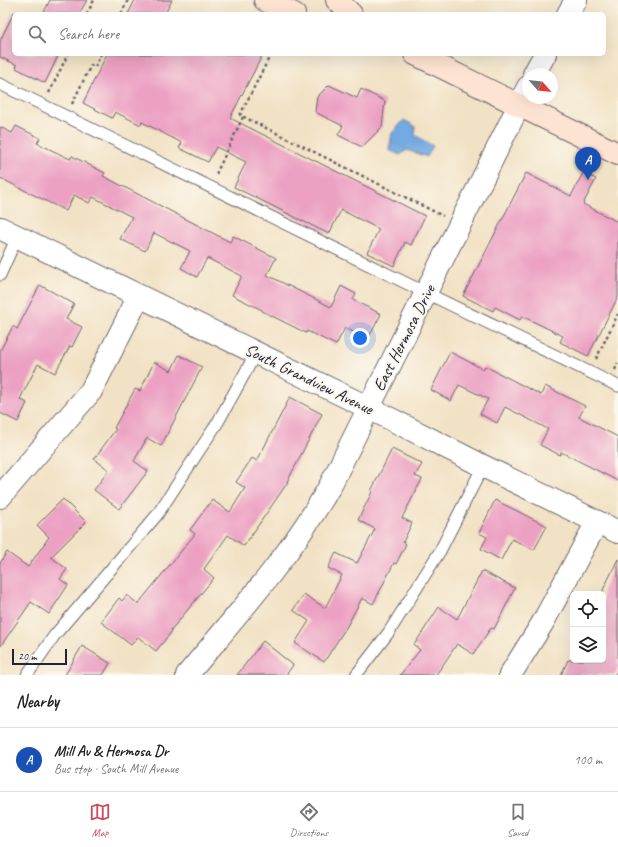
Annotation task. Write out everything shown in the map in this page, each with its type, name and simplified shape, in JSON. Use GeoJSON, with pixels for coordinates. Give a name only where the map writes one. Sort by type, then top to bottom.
{"type":"FeatureCollection","features":[{"type":"Feature","properties":{"kind":"main road"},"geometry":{"type":"LineString","coordinates":[[265,0],[290,12]]}},
{"type":"Feature","properties":{"kind":"main road"},"geometry":{"type":"LineString","coordinates":[[337,0],[349,12]]}},
{"type":"Feature","properties":{"kind":"main road"},"geometry":{"type":"LineString","coordinates":[[420,56],[522,95]]}},
{"type":"Feature","properties":{"kind":"main road"},"geometry":{"type":"LineString","coordinates":[[537,104],[618,154]]}},
{"type":"Feature","properties":{"kind":"street"},"geometry":{"type":"LineString","coordinates":[[569,12],[576,0]]}},
{"type":"Feature","properties":{"kind":"street"},"geometry":{"type":"LineString","coordinates":[[537,68],[544,56]]}},
{"type":"Feature","properties":{"kind":"street","name":"East Hermosa Drive"},"geometry":{"type":"LineString","coordinates":[[187,675],[264,583],[301,534],[330,486],[522,100]]}},
{"type":"Feature","properties":{"kind":"street","name":"South Grandview Avenue"},"geometry":{"type":"LineString","coordinates":[[9,232],[369,408],[618,532]]}},
{"type":"Feature","properties":{"kind":"street"},"geometry":{"type":"LineString","coordinates":[[0,497],[91,391],[139,296]]}},
{"type":"Feature","properties":{"kind":"street"},"geometry":{"type":"LineString","coordinates":[[510,675],[542,624],[597,522]]}},
{"type":"Feature","properties":{"kind":"lane"},"geometry":{"type":"LineString","coordinates":[[0,84],[618,386]]}},
{"type":"Feature","properties":{"kind":"lane"},"geometry":{"type":"LineString","coordinates":[[0,275],[9,232]]}},
{"type":"Feature","properties":{"kind":"lane"},"geometry":{"type":"LineString","coordinates":[[27,675],[54,636],[158,515],[218,422],[256,354]]}},
{"type":"Feature","properties":{"kind":"lane"},"geometry":{"type":"LineString","coordinates":[[356,675],[389,632],[440,551],[483,466]]}},
{"type":"Feature","properties":{"kind":"path"},"geometry":{"type":"LineString","coordinates":[[88,12],[94,0]]}},
{"type":"Feature","properties":{"kind":"path"},"geometry":{"type":"LineString","coordinates":[[122,12],[128,0]]}},
{"type":"Feature","properties":{"kind":"path"},"geometry":{"type":"LineString","coordinates":[[43,105],[67,56]]}},
{"type":"Feature","properties":{"kind":"path"},"geometry":{"type":"LineString","coordinates":[[66,116],[91,65],[95,67],[100,56]]}},
{"type":"Feature","properties":{"kind":"path"},"geometry":{"type":"LineString","coordinates":[[270,56],[240,116],[448,218]]}},
{"type":"Feature","properties":{"kind":"path"},"geometry":{"type":"LineString","coordinates":[[210,187],[244,117]]}},
{"type":"Feature","properties":{"kind":"path"},"geometry":{"type":"LineString","coordinates":[[590,372],[618,314]]}},
{"type":"Feature","properties":{"kind":"water"},"geometry":{"type":"Polygon","coordinates":[[[404,120],[415,126],[415,135],[433,146],[427,157],[407,150],[400,155],[389,150],[392,133],[404,120]]]}},
{"type":"Feature","properties":{"kind":"building"},"geometry":{"type":"Polygon","coordinates":[[[50,0],[87,0],[80,12],[44,12],[50,0]]]}},
{"type":"Feature","properties":{"kind":"building"},"geometry":{"type":"Polygon","coordinates":[[[135,0],[172,0],[166,12],[129,12],[135,0]]]}},
{"type":"Feature","properties":{"kind":"building"},"geometry":{"type":"Polygon","coordinates":[[[12,16],[12,56],[58,56],[45,83],[16,68],[17,65],[0,57],[0,41],[12,16]]]}},
{"type":"Feature","properties":{"kind":"building"},"geometry":{"type":"Polygon","coordinates":[[[106,56],[262,56],[230,118],[425,216],[411,245],[405,242],[394,266],[367,253],[379,229],[341,210],[329,234],[234,187],[246,162],[216,147],[208,162],[179,148],[182,143],[142,122],[141,125],[115,112],[112,118],[83,103],[106,56]]]}},
{"type":"Feature","properties":{"kind":"building"},"geometry":{"type":"Polygon","coordinates":[[[329,85],[357,98],[361,89],[385,101],[382,127],[362,147],[338,135],[343,126],[315,112],[317,97],[329,85]]]}},
{"type":"Feature","properties":{"kind":"building"},"geometry":{"type":"Polygon","coordinates":[[[16,126],[40,138],[37,143],[70,159],[72,156],[105,173],[103,176],[230,242],[233,236],[276,258],[267,275],[331,307],[341,286],[356,294],[353,300],[381,314],[368,339],[345,328],[336,345],[307,331],[306,333],[232,295],[242,276],[207,258],[197,277],[181,268],[190,251],[154,233],[145,251],[120,239],[132,217],[93,197],[89,203],[74,195],[66,211],[0,178],[0,127],[12,133],[16,126]]]}},
{"type":"Feature","properties":{"kind":"building"},"geometry":{"type":"Polygon","coordinates":[[[526,173],[571,196],[583,173],[596,179],[583,204],[618,222],[618,297],[588,356],[560,342],[563,336],[522,316],[520,320],[495,307],[493,311],[463,296],[526,173]]]}},
{"type":"Feature","properties":{"kind":"building"},"geometry":{"type":"Polygon","coordinates":[[[40,285],[74,304],[66,319],[82,327],[72,347],[70,346],[55,373],[38,364],[20,399],[27,403],[18,422],[0,413],[0,351],[13,326],[17,329],[40,285]]]}},
{"type":"Feature","properties":{"kind":"building"},"geometry":{"type":"Polygon","coordinates":[[[450,352],[483,369],[485,366],[541,395],[545,386],[585,406],[579,417],[618,437],[618,481],[561,452],[560,455],[540,445],[548,429],[505,407],[497,423],[480,414],[488,399],[459,385],[451,401],[431,390],[450,352]]]}},
{"type":"Feature","properties":{"kind":"building"},"geometry":{"type":"Polygon","coordinates":[[[179,355],[202,367],[161,446],[147,438],[134,461],[148,471],[119,509],[94,490],[109,470],[94,459],[116,429],[114,428],[135,389],[140,391],[154,362],[171,371],[179,355]]]}},
{"type":"Feature","properties":{"kind":"building"},"geometry":{"type":"Polygon","coordinates":[[[290,397],[322,414],[288,482],[244,546],[228,535],[204,569],[214,578],[171,630],[172,631],[156,651],[138,637],[131,645],[101,622],[119,598],[122,601],[127,595],[138,604],[195,534],[190,530],[212,500],[230,512],[245,488],[236,482],[252,458],[257,461],[290,397]]]}},
{"type":"Feature","properties":{"kind":"building"},"geometry":{"type":"Polygon","coordinates":[[[392,449],[422,464],[415,476],[422,479],[402,518],[412,523],[403,542],[406,544],[396,564],[394,563],[373,604],[362,598],[347,626],[324,662],[295,643],[309,621],[293,610],[304,594],[325,608],[342,575],[328,568],[336,553],[357,563],[375,529],[358,520],[392,449]]]}},
{"type":"Feature","properties":{"kind":"building"},"geometry":{"type":"Polygon","coordinates":[[[63,499],[86,522],[51,557],[67,569],[60,579],[68,585],[49,614],[31,602],[0,647],[0,563],[7,552],[28,567],[49,537],[37,525],[63,499]]]}},
{"type":"Feature","properties":{"kind":"building"},"geometry":{"type":"Polygon","coordinates":[[[495,500],[547,526],[534,550],[512,539],[501,560],[481,549],[487,537],[479,533],[495,500]]]}},
{"type":"Feature","properties":{"kind":"building"},"geometry":{"type":"Polygon","coordinates":[[[618,559],[618,668],[615,675],[561,675],[568,660],[570,660],[570,663],[606,663],[606,591],[603,590],[618,559]]]}},
{"type":"Feature","properties":{"kind":"building"},"geometry":{"type":"Polygon","coordinates":[[[482,571],[515,588],[494,629],[491,628],[473,654],[457,644],[436,675],[400,675],[420,650],[414,645],[439,607],[457,619],[482,571]]]}},
{"type":"Feature","properties":{"kind":"building"},"geometry":{"type":"Polygon","coordinates":[[[263,641],[293,665],[286,675],[237,675],[263,641]]]}},
{"type":"Feature","properties":{"kind":"building"},"geometry":{"type":"Polygon","coordinates":[[[82,646],[110,663],[103,675],[65,675],[82,646]]]}},
{"type":"Feature","properties":{"kind":"place","name":"Mill Av & Hermosa Dr"},"geometry":{"type":"Point","coordinates":[588,180]}}]}
